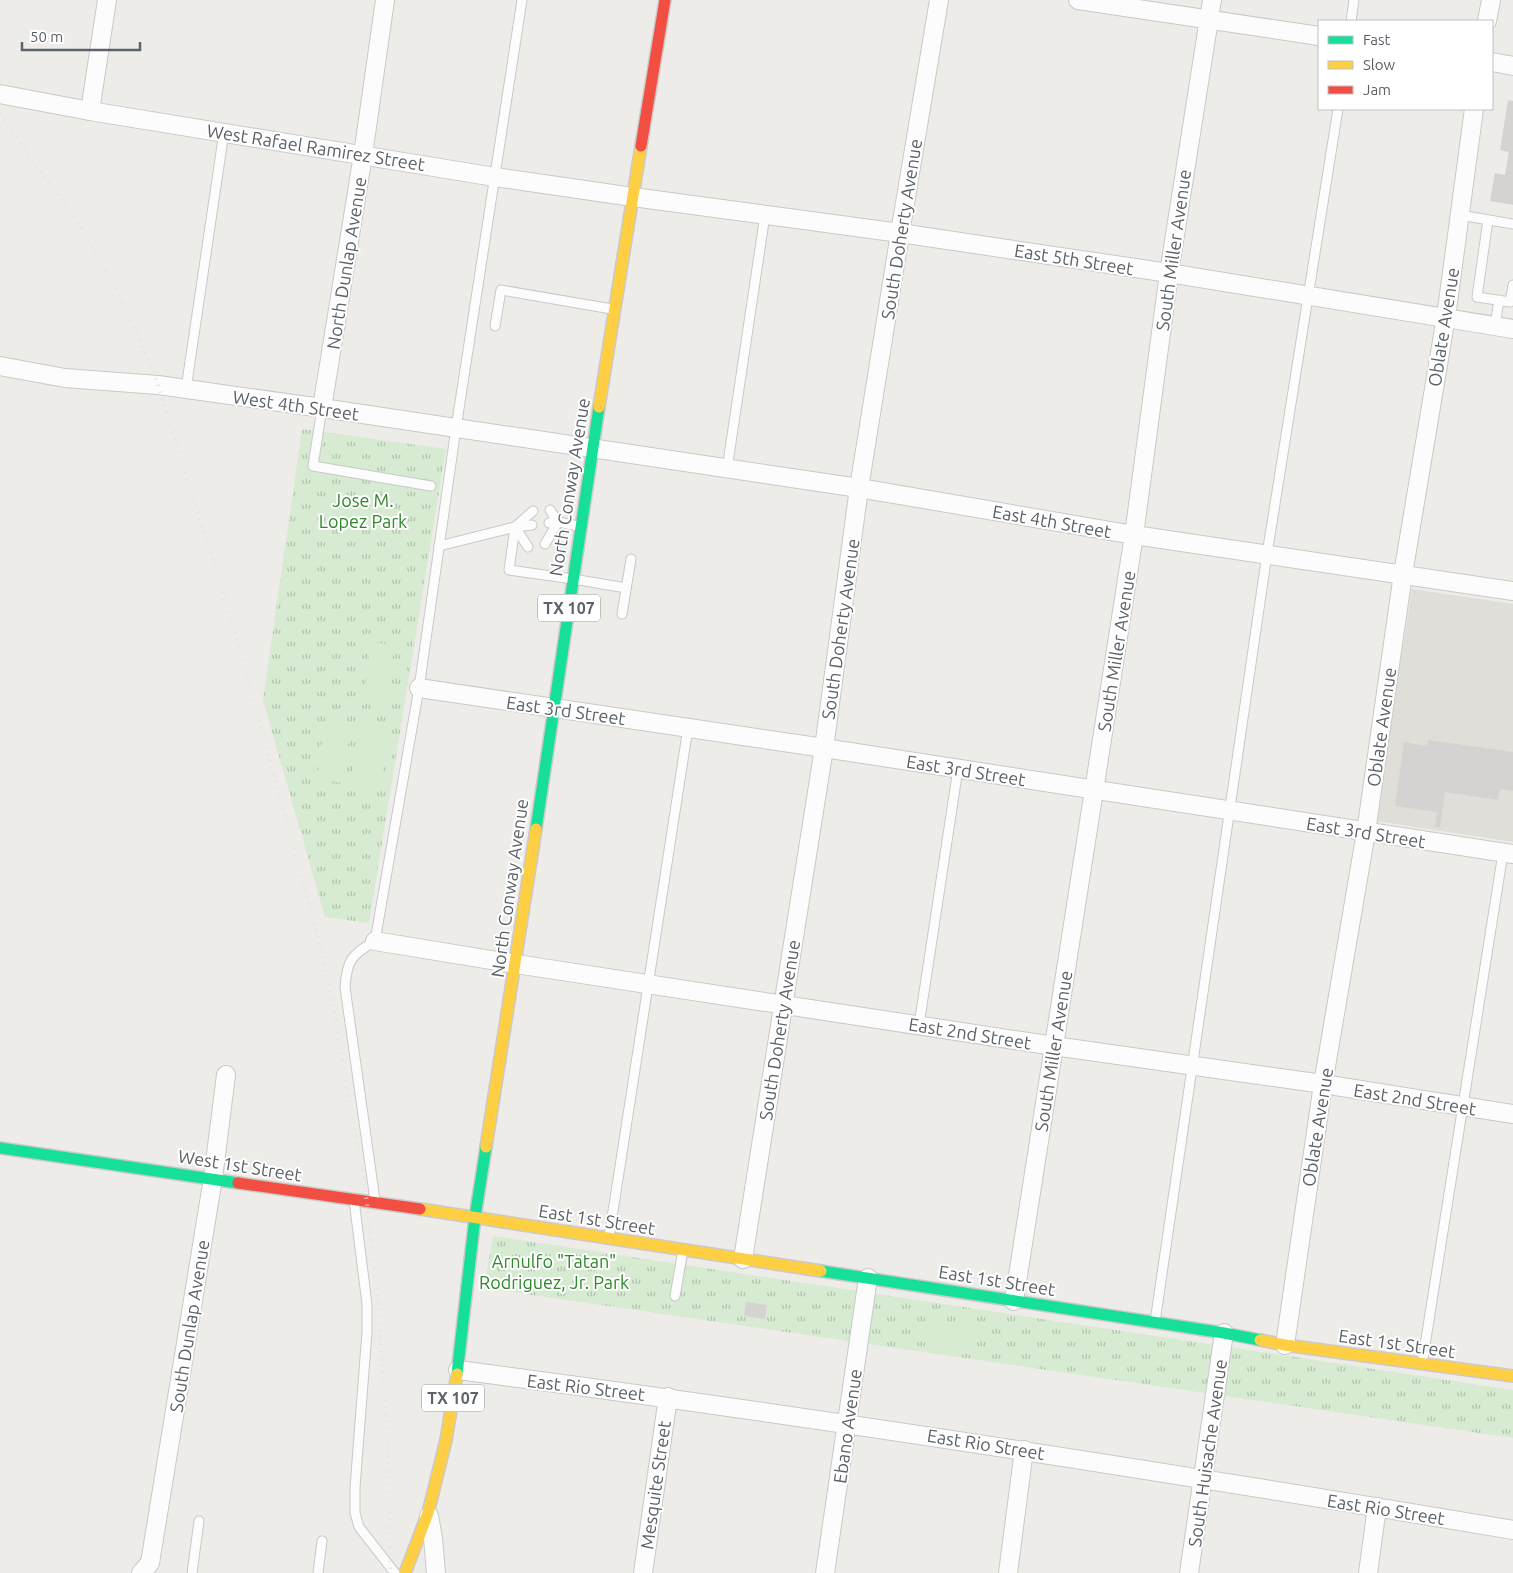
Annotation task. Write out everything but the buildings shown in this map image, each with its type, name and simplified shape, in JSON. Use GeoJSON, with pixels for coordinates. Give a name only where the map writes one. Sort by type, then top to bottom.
{"type":"FeatureCollection","features":[{"type":"Feature","properties":{"kind":"main road","name":"North Conway Avenue"},"geometry":{"type":"LineString","coordinates":[[476,1217],[516,964],[592,450],[665,0]]}},
{"type":"Feature","properties":{"kind":"main road","name":"West 1st Street"},"geometry":{"type":"LineString","coordinates":[[0,1148],[476,1217]]}},
{"type":"Feature","properties":{"kind":"main road","name":"East 1st Street"},"geometry":{"type":"LineString","coordinates":[[476,1217],[1155,1322],[1285,1345],[1513,1376]]}},
{"type":"Feature","properties":{"kind":"main road","name":"TX 107"},"geometry":{"type":"LineString","coordinates":[[405,1573],[428,1513],[446,1440],[458,1370],[476,1217]]}},
{"type":"Feature","properties":{"kind":"street"},"geometry":{"type":"LineString","coordinates":[[90,111],[107,0]]}},
{"type":"Feature","properties":{"kind":"street","name":"North Dunlap Avenue"},"geometry":{"type":"LineString","coordinates":[[322,408],[363,155],[385,0]]}},
{"type":"Feature","properties":{"kind":"street","name":"South Doherty Avenue"},"geometry":{"type":"LineString","coordinates":[[743,1259],[824,748],[859,488],[939,0]]}},
{"type":"Feature","properties":{"kind":"street"},"geometry":{"type":"LineString","coordinates":[[1078,0],[1318,36]]}},
{"type":"Feature","properties":{"kind":"street","name":"South Miller Avenue"},"geometry":{"type":"LineString","coordinates":[[1014,1301],[1134,535],[1169,273],[1212,0]]}},
{"type":"Feature","properties":{"kind":"street"},"geometry":{"type":"LineString","coordinates":[[1487,20],[1491,0]]}},
{"type":"Feature","properties":{"kind":"street"},"geometry":{"type":"LineString","coordinates":[[1493,62],[1513,66]]}},
{"type":"Feature","properties":{"kind":"street","name":"West Rafael Ramirez Street"},"geometry":{"type":"LineString","coordinates":[[0,94],[90,111],[495,177],[634,197]]}},
{"type":"Feature","properties":{"kind":"street","name":"Oblate Avenue"},"geometry":{"type":"LineString","coordinates":[[1285,1345],[1323,1084],[1366,832],[1403,574],[1446,317],[1474,110]]}},
{"type":"Feature","properties":{"kind":"street","name":"East 5th Street"},"geometry":{"type":"LineString","coordinates":[[634,197],[900,233],[1169,273],[1513,329]]}},
{"type":"Feature","properties":{"kind":"street","name":"West 4th Street"},"geometry":{"type":"LineString","coordinates":[[0,366],[66,378],[186,389],[322,408],[592,450]]}},
{"type":"Feature","properties":{"kind":"street","name":"East 4th Street"},"geometry":{"type":"LineString","coordinates":[[592,450],[859,488],[1134,535],[1513,591]]}},
{"type":"Feature","properties":{"kind":"street","name":"East 3rd Street"},"geometry":{"type":"LineString","coordinates":[[419,688],[824,748],[1508,854]]}},
{"type":"Feature","properties":{"kind":"street","name":"East 2nd Street"},"geometry":{"type":"LineString","coordinates":[[375,941],[1054,1046],[1323,1084],[1513,1114]]}},
{"type":"Feature","properties":{"kind":"street","name":"South Dunlap Avenue"},"geometry":{"type":"LineString","coordinates":[[145,1571],[150,1563],[213,1178],[226,1075]]}},
{"type":"Feature","properties":{"kind":"street","name":"Ebano Avenue"},"geometry":{"type":"LineString","coordinates":[[825,1573],[868,1278]]}},
{"type":"Feature","properties":{"kind":"street","name":"South Huisache Avenue"},"geometry":{"type":"LineString","coordinates":[[1190,1573],[1224,1333]]}},
{"type":"Feature","properties":{"kind":"street","name":"East Rio Street"},"geometry":{"type":"LineString","coordinates":[[458,1370],[668,1397],[848,1423],[1203,1478],[1513,1530]]}},
{"type":"Feature","properties":{"kind":"street","name":"Mesquite Street"},"geometry":{"type":"LineString","coordinates":[[643,1573],[668,1397]]}},
{"type":"Feature","properties":{"kind":"street"},"geometry":{"type":"LineString","coordinates":[[1008,1573],[1024,1450]]}},
{"type":"Feature","properties":{"kind":"street"},"geometry":{"type":"LineString","coordinates":[[1368,1573],[1377,1507]]}},
{"type":"Feature","properties":{"kind":"street"},"geometry":{"type":"LineString","coordinates":[[428,1513],[433,1538],[436,1573]]}},
{"type":"Feature","properties":{"kind":"lane"},"geometry":{"type":"LineString","coordinates":[[375,1203],[345,987],[346,971],[354,954],[375,941],[419,688],[456,428],[522,0]]}},
{"type":"Feature","properties":{"kind":"lane"},"geometry":{"type":"LineString","coordinates":[[1351,20],[1354,0]]}},
{"type":"Feature","properties":{"kind":"lane"},"geometry":{"type":"LineString","coordinates":[[1155,1322],[1267,554],[1338,110]]}},
{"type":"Feature","properties":{"kind":"lane"},"geometry":{"type":"LineString","coordinates":[[186,389],[224,132]]}},
{"type":"Feature","properties":{"kind":"lane"},"geometry":{"type":"LineString","coordinates":[[727,469],[765,215]]}},
{"type":"Feature","properties":{"kind":"lane"},"geometry":{"type":"LineString","coordinates":[[1460,215],[1513,224]]}},
{"type":"Feature","properties":{"kind":"lane"},"geometry":{"type":"LineString","coordinates":[[1488,220],[1477,297],[1510,302],[1513,285]]}},
{"type":"Feature","properties":{"kind":"lane"},"geometry":{"type":"LineString","coordinates":[[495,326],[501,290],[615,309]]}},
{"type":"Feature","properties":{"kind":"lane"},"geometry":{"type":"LineString","coordinates":[[1495,326],[1499,300]]}},
{"type":"Feature","properties":{"kind":"lane"},"geometry":{"type":"LineString","coordinates":[[322,408],[313,466],[431,486]]}},
{"type":"Feature","properties":{"kind":"lane"},"geometry":{"type":"LineString","coordinates":[[545,544],[553,523],[550,510]]}},
{"type":"Feature","properties":{"kind":"lane"},"geometry":{"type":"LineString","coordinates":[[534,511],[515,527],[509,570],[626,588]]}},
{"type":"Feature","properties":{"kind":"lane"},"geometry":{"type":"LineString","coordinates":[[553,523],[581,526]]}},
{"type":"Feature","properties":{"kind":"lane"},"geometry":{"type":"LineString","coordinates":[[439,546],[515,527],[532,525]]}},
{"type":"Feature","properties":{"kind":"lane"},"geometry":{"type":"LineString","coordinates":[[515,527],[528,547]]}},
{"type":"Feature","properties":{"kind":"lane"},"geometry":{"type":"LineString","coordinates":[[622,614],[631,559]]}},
{"type":"Feature","properties":{"kind":"lane"},"geometry":{"type":"LineString","coordinates":[[609,1238],[688,728]]}},
{"type":"Feature","properties":{"kind":"lane"},"geometry":{"type":"LineString","coordinates":[[919,1025],[958,769]]}},
{"type":"Feature","properties":{"kind":"lane"},"geometry":{"type":"LineString","coordinates":[[1422,1364],[1463,1106],[1508,854]]}},
{"type":"Feature","properties":{"kind":"lane"},"geometry":{"type":"LineString","coordinates":[[354,1200],[367,1304],[367,1332],[354,1487],[354,1513],[359,1527],[395,1573]]}},
{"type":"Feature","properties":{"kind":"lane"},"geometry":{"type":"LineString","coordinates":[[675,1296],[683,1250]]}},
{"type":"Feature","properties":{"kind":"lane"},"geometry":{"type":"LineString","coordinates":[[192,1573],[199,1521]]}},
{"type":"Feature","properties":{"kind":"lane"},"geometry":{"type":"LineString","coordinates":[[318,1573],[322,1541]]}},
{"type":"Feature","properties":{"kind":"shaded area"},"geometry":{"type":"Polygon","coordinates":[[[1412,589],[1513,604],[1513,842],[1376,821],[1412,589]]]}},
{"type":"Feature","properties":{"kind":"green space","name":"Jose M. Lopez Park"},"geometry":{"type":"Polygon","coordinates":[[[302,429],[446,449],[369,923],[325,917],[263,700],[302,429]]]}},
{"type":"Feature","properties":{"kind":"green space"},"geometry":{"type":"Polygon","coordinates":[[[371,642],[394,645],[388,701],[364,698],[371,642]]]}},
{"type":"Feature","properties":{"kind":"green space"},"geometry":{"type":"Polygon","coordinates":[[[324,723],[350,726],[343,783],[317,779],[324,723]]]}},
{"type":"Feature","properties":{"kind":"green space"},"geometry":{"type":"Polygon","coordinates":[[[359,723],[389,727],[381,789],[351,785],[359,723]]]}},
{"type":"Feature","properties":{"kind":"green space","name":"Arnulfo \"Tatan\" Rodriguez, Jr. Park"},"geometry":{"type":"Polygon","coordinates":[[[493,1236],[1513,1390],[1513,1438],[484,1288],[493,1236]]]}},
{"type":"Feature","properties":{"kind":"green space"},"geometry":{"type":"Polygon","coordinates":[[[931,1322],[977,1328],[974,1350],[928,1343],[931,1322]]]}},
{"type":"Feature","properties":{"kind":"railway"},"geometry":{"type":"LineString","coordinates":[[0,114],[82,229],[116,289],[158,385],[233,626],[319,941],[333,1007],[367,1202],[378,1305],[388,1445],[390,1573]]}},
{"type":"Feature","properties":{"kind":"traffic: fast"},"geometry":{"type":"LineString","coordinates":[[536,829],[599,407]]}},
{"type":"Feature","properties":{"kind":"traffic: fast"},"geometry":{"type":"LineString","coordinates":[[457,1374],[475,1217],[486,1147]]}},
{"type":"Feature","properties":{"kind":"traffic: fast"},"geometry":{"type":"LineString","coordinates":[[0,1148],[238,1183]]}},
{"type":"Feature","properties":{"kind":"traffic: fast"},"geometry":{"type":"LineString","coordinates":[[821,1271],[1260,1340]]}},
{"type":"Feature","properties":{"kind":"traffic: slow"},"geometry":{"type":"LineString","coordinates":[[599,407],[641,146]]}},
{"type":"Feature","properties":{"kind":"traffic: slow"},"geometry":{"type":"LineString","coordinates":[[486,1147],[536,829]]}},
{"type":"Feature","properties":{"kind":"traffic: slow"},"geometry":{"type":"LineString","coordinates":[[420,1209],[821,1271]]}},
{"type":"Feature","properties":{"kind":"traffic: slow"},"geometry":{"type":"LineString","coordinates":[[1260,1340],[1513,1376]]}},
{"type":"Feature","properties":{"kind":"traffic: slow"},"geometry":{"type":"LineString","coordinates":[[405,1573],[428,1513],[446,1440],[457,1374]]}},
{"type":"Feature","properties":{"kind":"traffic: jam"},"geometry":{"type":"LineString","coordinates":[[641,146],[665,0]]}},
{"type":"Feature","properties":{"kind":"traffic: jam"},"geometry":{"type":"LineString","coordinates":[[238,1183],[420,1209]]}}]}
